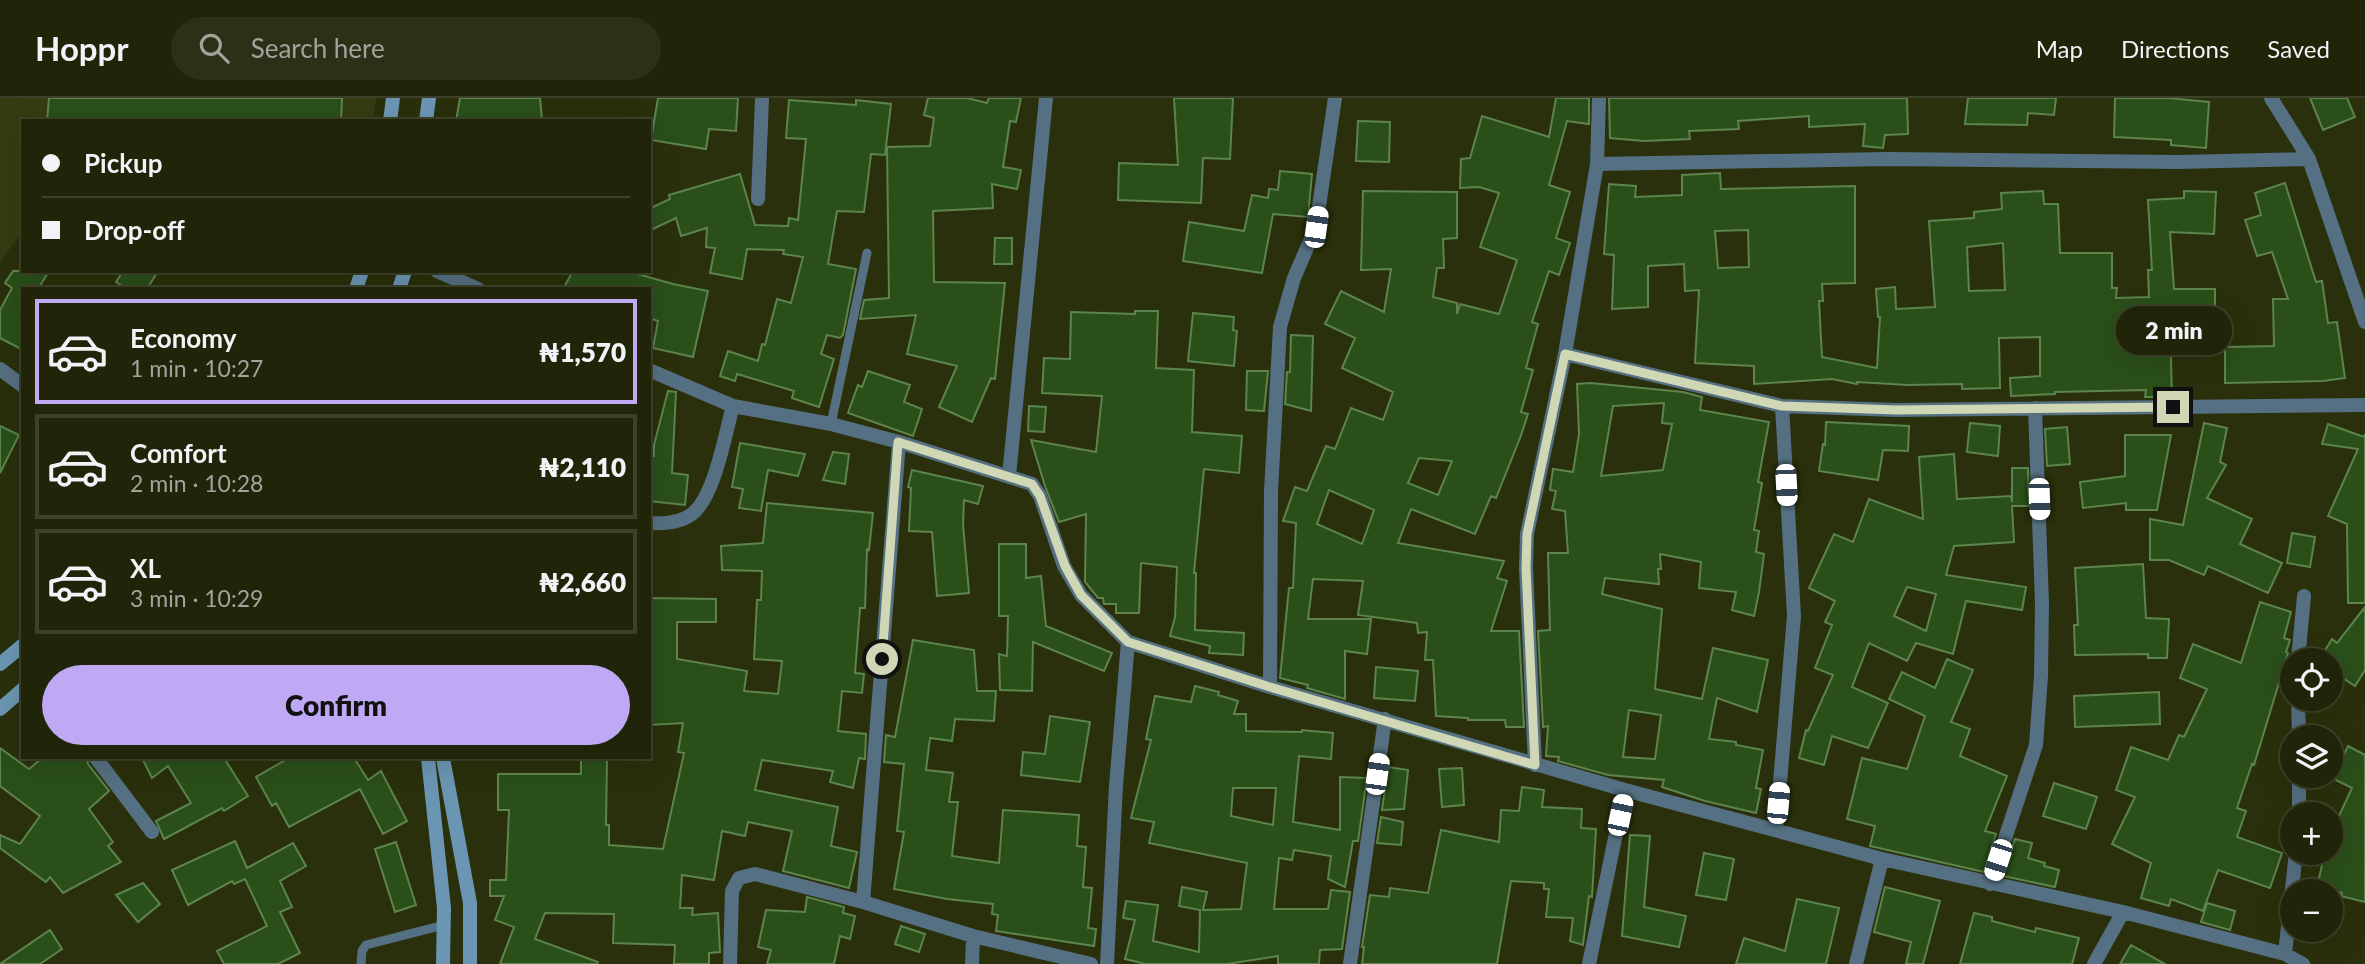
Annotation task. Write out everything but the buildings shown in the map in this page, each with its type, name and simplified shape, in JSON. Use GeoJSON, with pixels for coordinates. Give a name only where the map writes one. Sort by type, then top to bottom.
{"type":"FeatureCollection","features":[{"type":"Feature","properties":{"kind":"street"},"geometry":{"type":"LineString","coordinates":[[390,119],[393,98]]}},
{"type":"Feature","properties":{"kind":"street"},"geometry":{"type":"LineString","coordinates":[[426,119],[429,98]]}},
{"type":"Feature","properties":{"kind":"street"},"geometry":{"type":"LineString","coordinates":[[758,199],[762,98]]}},
{"type":"Feature","properties":{"kind":"street"},"geometry":{"type":"LineString","coordinates":[[1009,477],[1046,98]]}},
{"type":"Feature","properties":{"kind":"street"},"geometry":{"type":"LineString","coordinates":[[1270,687],[1271,491],[1280,327],[1294,278],[1316,227],[1335,98]]}},
{"type":"Feature","properties":{"kind":"street"},"geometry":{"type":"LineString","coordinates":[[1535,765],[1526,568],[1527,534],[1565,354],[1597,164],[1599,98]]}},
{"type":"Feature","properties":{"kind":"street"},"geometry":{"type":"LineString","coordinates":[[2271,98],[2309,159],[2365,322]]}},
{"type":"Feature","properties":{"kind":"street"},"geometry":{"type":"LineString","coordinates":[[1597,164],[1888,159],[2178,162],[2309,159]]}},
{"type":"Feature","properties":{"kind":"street"},"geometry":{"type":"LineString","coordinates":[[442,273],[473,287]]}},
{"type":"Feature","properties":{"kind":"street"},"geometry":{"type":"LineString","coordinates":[[1565,354],[1782,406],[1896,410],[2365,405]]}},
{"type":"Feature","properties":{"kind":"street"},"geometry":{"type":"LineString","coordinates":[[0,369],[21,385]]}},
{"type":"Feature","properties":{"kind":"street"},"geometry":{"type":"LineString","coordinates":[[651,371],[733,405],[831,424],[1032,484],[1037,489],[1065,566],[1081,595],[1128,642],[1270,687],[1625,790],[1882,859],[2123,912],[2285,954],[2303,964]]}},
{"type":"Feature","properties":{"kind":"street"},"geometry":{"type":"LineString","coordinates":[[651,523],[677,522],[693,513],[715,475],[733,405]]}},
{"type":"Feature","properties":{"kind":"street"},"geometry":{"type":"LineString","coordinates":[[1776,830],[1794,616],[1782,406]]}},
{"type":"Feature","properties":{"kind":"street"},"geometry":{"type":"LineString","coordinates":[[1990,884],[2036,745],[2042,603],[2035,408]]}},
{"type":"Feature","properties":{"kind":"street"},"geometry":{"type":"LineString","coordinates":[[863,902],[898,442]]}},
{"type":"Feature","properties":{"kind":"street"},"geometry":{"type":"LineString","coordinates":[[2299,648],[2304,596]]}},
{"type":"Feature","properties":{"kind":"street"},"geometry":{"type":"LineString","coordinates":[[1107,964],[1116,786],[1128,642]]}},
{"type":"Feature","properties":{"kind":"street"},"geometry":{"type":"LineString","coordinates":[[0,664],[21,647]]}},
{"type":"Feature","properties":{"kind":"street"},"geometry":{"type":"LineString","coordinates":[[0,709],[21,691]]}},
{"type":"Feature","properties":{"kind":"street"},"geometry":{"type":"LineString","coordinates":[[1350,964],[1385,719]]}},
{"type":"Feature","properties":{"kind":"street"},"geometry":{"type":"LineString","coordinates":[[97,759],[152,832]]}},
{"type":"Feature","properties":{"kind":"street"},"geometry":{"type":"LineString","coordinates":[[428,759],[444,908],[443,964]]}},
{"type":"Feature","properties":{"kind":"street"},"geometry":{"type":"LineString","coordinates":[[443,759],[470,903],[470,964]]}},
{"type":"Feature","properties":{"kind":"street"},"geometry":{"type":"LineString","coordinates":[[1589,964],[1625,790]]}},
{"type":"Feature","properties":{"kind":"street"},"geometry":{"type":"LineString","coordinates":[[1856,964],[1882,859]]}},
{"type":"Feature","properties":{"kind":"street"},"geometry":{"type":"LineString","coordinates":[[2285,954],[2295,865]]}},
{"type":"Feature","properties":{"kind":"street"},"geometry":{"type":"LineString","coordinates":[[730,964],[732,891],[739,878],[755,874],[863,902],[973,936],[1091,964]]}},
{"type":"Feature","properties":{"kind":"street"},"geometry":{"type":"LineString","coordinates":[[2094,964],[2123,912]]}},
{"type":"Feature","properties":{"kind":"street"},"geometry":{"type":"LineString","coordinates":[[972,964],[973,936]]}},
{"type":"Feature","properties":{"kind":"lane"},"geometry":{"type":"LineString","coordinates":[[831,424],[867,253]]}},
{"type":"Feature","properties":{"kind":"lane"},"geometry":{"type":"LineString","coordinates":[[361,964],[361,955],[366,945],[444,925]]}},
{"type":"Feature","properties":{"kind":"shaded area"},"geometry":{"type":"Polygon","coordinates":[[[0,98],[376,98],[373,119],[21,119],[21,233],[0,263],[0,98]]]}},
{"type":"Feature","properties":{"kind":"route"},"geometry":{"type":"LineString","coordinates":[[882,659],[898,442],[1032,484],[1040,496],[1065,566],[1081,595],[1128,642],[1535,765],[1526,568],[1527,534],[1565,354],[1782,406],[1896,410],[2173,407]]}}]}
